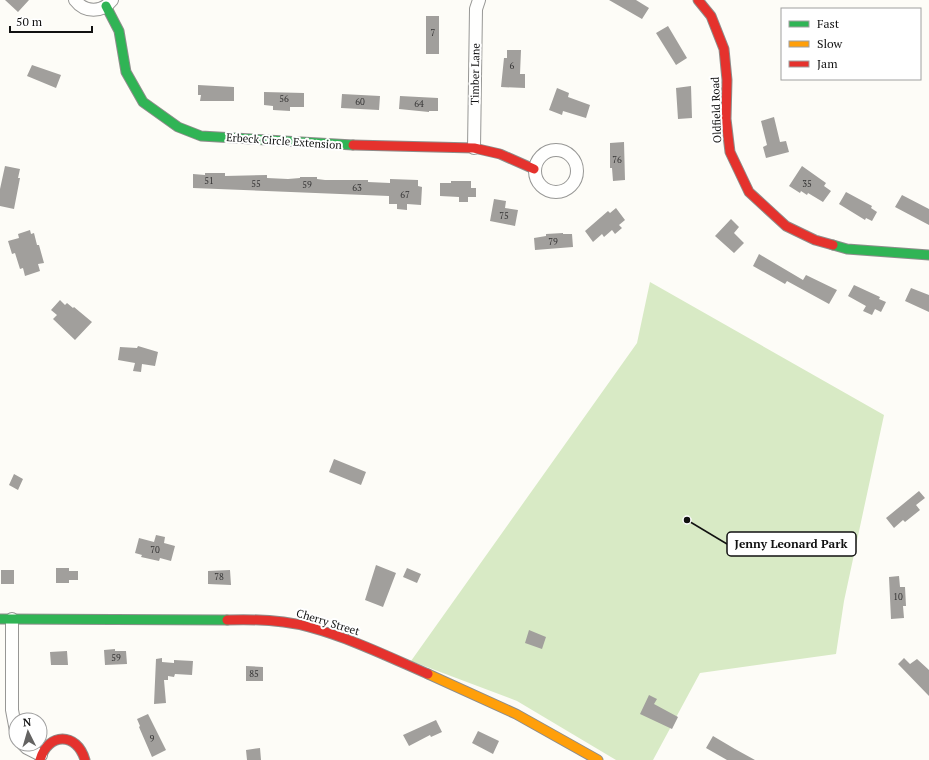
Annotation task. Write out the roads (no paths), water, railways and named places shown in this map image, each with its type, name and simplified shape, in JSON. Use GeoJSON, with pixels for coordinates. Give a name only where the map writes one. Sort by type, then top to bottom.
{"type":"FeatureCollection","features":[{"type":"Feature","properties":{"kind":"street"},"geometry":{"type":"LineString","coordinates":[[75,0],[80,5],[89,9],[101,9],[109,3]]}},
{"type":"Feature","properties":{"kind":"street","name":"Timber Lane"},"geometry":{"type":"LineString","coordinates":[[474,148],[476,10],[479,0]]}},
{"type":"Feature","properties":{"kind":"street","name":"Oldfield Road"},"geometry":{"type":"LineString","coordinates":[[698,0],[711,16],[724,49],[727,80],[726,120],[730,152],[749,192],[786,226],[815,240],[847,249],[929,255]]}},
{"type":"Feature","properties":{"kind":"street","name":"Erbeck Circle Extension"},"geometry":{"type":"LineString","coordinates":[[109,3],[119,31],[126,72],[143,102],[178,127],[201,136],[294,142],[474,148],[500,154],[534,168]]}},
{"type":"Feature","properties":{"kind":"street"},"geometry":{"type":"LineString","coordinates":[[6,619],[12,712]]}},
{"type":"Feature","properties":{"kind":"street","name":"Cherry Street"},"geometry":{"type":"LineString","coordinates":[[6,619],[200,621],[248,619],[280,622],[308,627],[376,650],[516,714],[598,760]]}},
{"type":"Feature","properties":{"kind":"street"},"geometry":{"type":"LineString","coordinates":[[41,757],[44,748],[50,742],[64,738],[78,745],[83,751],[85,760]]}},
{"type":"Feature","properties":{"kind":"place","name":"Jenny Leonard Park"},"geometry":{"type":"Point","coordinates":[687,520]}}]}
